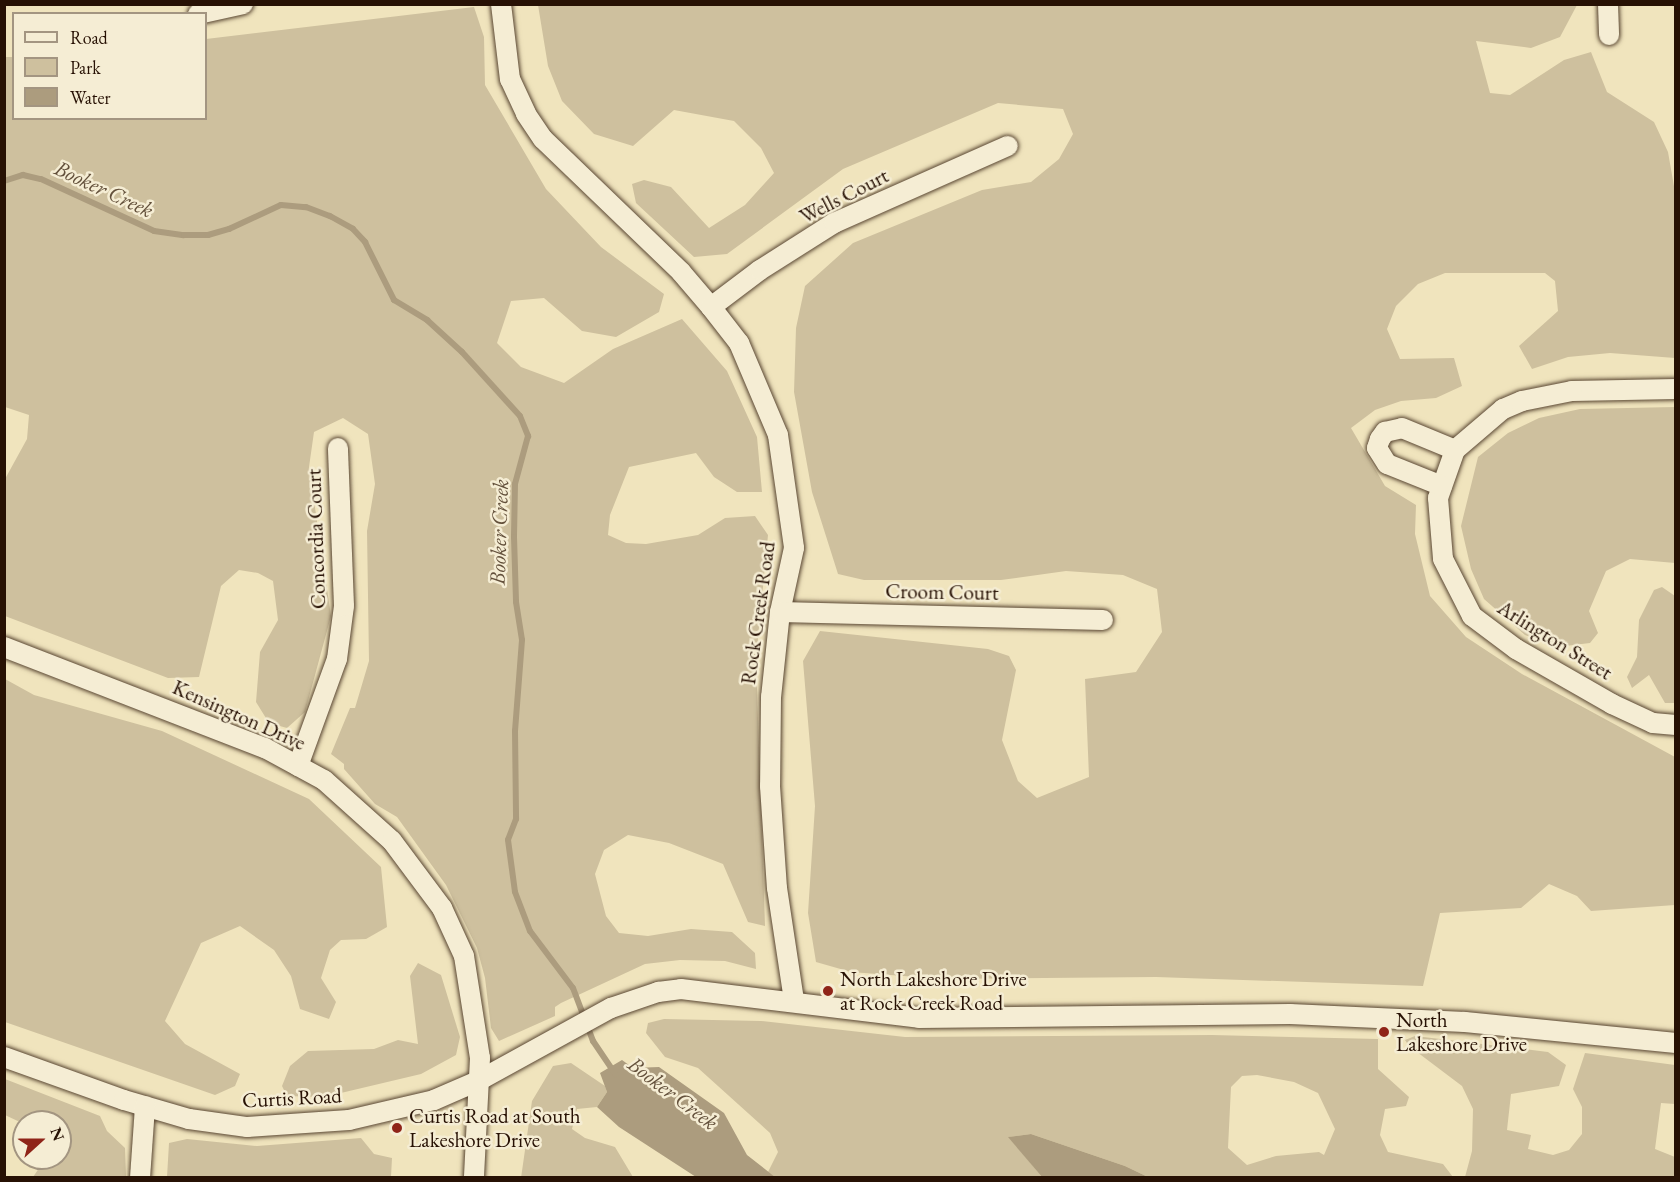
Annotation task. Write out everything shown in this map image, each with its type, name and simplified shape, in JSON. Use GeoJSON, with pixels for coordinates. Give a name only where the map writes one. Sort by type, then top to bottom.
{"type":"FeatureCollection","features":[{"type":"Feature","properties":{"kind":"street"},"geometry":{"type":"LineString","coordinates":[[207,12],[243,4]]}},
{"type":"Feature","properties":{"kind":"street","name":"Rock Creek Road"},"geometry":{"type":"LineString","coordinates":[[501,4],[510,79],[543,139],[681,272],[711,307],[739,344],[778,435],[794,548],[780,612],[771,697],[770,786],[777,888],[794,1001]]}},
{"type":"Feature","properties":{"kind":"street"},"geometry":{"type":"LineString","coordinates":[[1608,4],[1609,35]]}},
{"type":"Feature","properties":{"kind":"street","name":"Wells Court"},"geometry":{"type":"LineString","coordinates":[[711,307],[760,270],[834,223],[1008,146]]}},
{"type":"Feature","properties":{"kind":"street","name":"Arlington Street"},"geometry":{"type":"LineString","coordinates":[[1676,389],[1572,391],[1522,401],[1485,421],[1455,450],[1438,498],[1443,559],[1472,616],[1516,649],[1612,704],[1653,723],[1676,725]]}},
{"type":"Feature","properties":{"kind":"street"},"geometry":{"type":"LineString","coordinates":[[1442,486],[1387,464],[1377,448],[1380,439],[1385,432],[1402,428],[1455,450]]}},
{"type":"Feature","properties":{"kind":"street","name":"Concordia Court"},"geometry":{"type":"LineString","coordinates":[[298,766],[337,659],[344,606],[338,448]]}},
{"type":"Feature","properties":{"kind":"street","name":"Croom Court"},"geometry":{"type":"LineString","coordinates":[[780,612],[1103,620]]}},
{"type":"Feature","properties":{"kind":"street","name":"Kensington Drive"},"geometry":{"type":"LineString","coordinates":[[4,647],[265,748],[324,780],[392,841],[442,908],[464,956],[474,1003],[480,1058],[474,1178]]}},
{"type":"Feature","properties":{"kind":"street"},"geometry":{"type":"LineString","coordinates":[[478,1081],[567,1030],[611,1008],[658,992],[681,990],[794,1001],[919,1018],[1290,1014],[1465,1022],[1676,1043]]}},
{"type":"Feature","properties":{"kind":"street","name":"Curtis Road"},"geometry":{"type":"LineString","coordinates":[[4,1057],[189,1119],[247,1127],[297,1126],[389,1112],[478,1081]]}},
{"type":"Feature","properties":{"kind":"street"},"geometry":{"type":"LineString","coordinates":[[140,1178],[145,1106]]}},
{"type":"Feature","properties":{"kind":"green space"},"geometry":{"type":"Polygon","coordinates":[[[538,5],[1577,5],[1560,37],[1531,48],[1476,41],[1490,93],[1510,95],[1564,60],[1591,52],[1607,92],[1654,122],[1668,152],[1675,192],[1675,358],[1610,353],[1568,357],[1532,369],[1519,346],[1558,311],[1555,281],[1545,273],[1445,273],[1418,284],[1396,306],[1387,329],[1400,359],[1454,358],[1462,386],[1436,398],[1401,401],[1375,410],[1351,428],[1385,486],[1416,505],[1415,534],[1430,596],[1466,637],[1522,674],[1675,757],[1675,905],[1591,911],[1577,896],[1549,884],[1521,908],[1440,913],[1423,986],[1156,977],[943,979],[851,972],[816,962],[808,913],[815,806],[803,661],[820,631],[988,649],[1009,656],[1016,670],[1002,740],[1018,781],[1037,798],[1089,777],[1085,679],[1136,672],[1162,632],[1157,589],[1123,575],[1066,571],[1001,580],[864,580],[838,574],[812,492],[794,392],[796,328],[805,286],[853,243],[982,190],[1031,182],[1059,159],[1073,134],[1063,109],[998,103],[843,169],[727,254],[694,257],[636,203],[632,184],[644,180],[671,187],[709,228],[745,205],[774,173],[761,148],[734,121],[674,110],[633,146],[594,134],[562,101],[548,66],[538,5]]]}},
{"type":"Feature","properties":{"kind":"green space"},"geometry":{"type":"Polygon","coordinates":[[[474,7],[484,37],[485,85],[546,189],[601,247],[664,294],[659,312],[616,337],[582,331],[544,298],[511,301],[497,343],[521,367],[564,383],[613,349],[682,319],[727,371],[757,437],[762,492],[737,492],[714,477],[696,453],[629,467],[610,515],[608,535],[626,543],[646,544],[698,535],[725,518],[755,516],[768,535],[756,659],[765,926],[748,922],[723,864],[669,843],[628,835],[604,850],[595,874],[606,916],[619,933],[648,936],[691,929],[732,932],[755,953],[756,969],[725,961],[680,960],[645,964],[561,1003],[555,1007],[555,1016],[499,1041],[491,1028],[485,978],[477,948],[446,885],[397,817],[375,804],[344,769],[344,764],[331,754],[350,708],[355,708],[369,661],[367,531],[375,484],[368,434],[343,418],[314,432],[309,467],[331,616],[305,712],[287,728],[269,723],[256,702],[260,652],[278,620],[273,581],[258,573],[239,570],[221,586],[199,677],[168,678],[5,616],[5,479],[27,439],[29,415],[5,407],[4,57],[12,57],[12,120],[207,120],[207,39],[474,7]]]}},
{"type":"Feature","properties":{"kind":"green space"},"geometry":{"type":"Polygon","coordinates":[[[1675,407],[1675,563],[1630,559],[1606,571],[1589,611],[1598,633],[1590,643],[1557,647],[1525,635],[1484,599],[1471,569],[1461,526],[1478,457],[1508,433],[1539,418],[1580,409],[1675,407]]]}},
{"type":"Feature","properties":{"kind":"green space"},"geometry":{"type":"Polygon","coordinates":[[[1662,587],[1675,596],[1675,703],[1665,703],[1649,675],[1632,688],[1627,677],[1637,657],[1639,620],[1654,590],[1662,587]]]}},
{"type":"Feature","properties":{"kind":"green space"},"geometry":{"type":"Polygon","coordinates":[[[5,679],[34,695],[162,731],[309,799],[381,867],[387,927],[366,939],[341,940],[330,950],[321,978],[336,1002],[329,1019],[300,1009],[291,976],[274,950],[240,926],[201,943],[165,1021],[185,1044],[240,1074],[235,1086],[215,1095],[5,1022],[5,679]]]}},
{"type":"Feature","properties":{"kind":"green space"},"geometry":{"type":"Polygon","coordinates":[[[418,963],[441,975],[460,1037],[456,1055],[421,1074],[324,1097],[287,1096],[282,1086],[290,1066],[308,1051],[374,1049],[398,1040],[418,1044],[410,976],[418,963]]]}},
{"type":"Feature","properties":{"kind":"green space"},"geometry":{"type":"Polygon","coordinates":[[[664,1019],[761,1021],[905,1037],[1212,1035],[1378,1039],[1378,1069],[1409,1097],[1406,1106],[1385,1109],[1380,1135],[1388,1152],[1443,1164],[1453,1177],[1148,1177],[1125,1166],[1031,1134],[1009,1137],[1042,1177],[775,1177],[768,1172],[778,1152],[770,1133],[698,1068],[665,1057],[646,1033],[648,1023],[664,1019]],[[1257,1075],[1242,1076],[1231,1087],[1228,1148],[1247,1165],[1276,1156],[1319,1152],[1324,1155],[1335,1129],[1318,1093],[1294,1082],[1257,1075]]]}},
{"type":"Feature","properties":{"kind":"green space"},"geometry":{"type":"Polygon","coordinates":[[[1415,1036],[1548,1052],[1566,1065],[1559,1086],[1511,1094],[1507,1130],[1531,1135],[1528,1149],[1553,1155],[1569,1150],[1582,1134],[1582,1107],[1573,1089],[1585,1053],[1675,1065],[1675,1104],[1661,1103],[1655,1149],[1675,1157],[1675,1177],[1465,1177],[1472,1151],[1473,1109],[1462,1086],[1409,1046],[1405,1040],[1415,1036]]]}},
{"type":"Feature","properties":{"kind":"green space"},"geometry":{"type":"Polygon","coordinates":[[[571,1063],[605,1086],[607,1092],[597,1107],[577,1109],[572,1129],[585,1138],[615,1147],[633,1177],[521,1178],[532,1101],[553,1066],[571,1063]]]}},
{"type":"Feature","properties":{"kind":"green space"},"geometry":{"type":"Polygon","coordinates":[[[5,1079],[100,1116],[107,1131],[125,1148],[126,1177],[33,1177],[38,1170],[72,1170],[72,1110],[12,1110],[12,1118],[5,1115],[5,1079]]]}},
{"type":"Feature","properties":{"kind":"green space"},"geometry":{"type":"Polygon","coordinates":[[[361,1138],[374,1154],[392,1158],[391,1177],[167,1177],[169,1143],[187,1139],[257,1146],[361,1138]]]}},
{"type":"Feature","properties":{"kind":"water"},"geometry":{"type":"Polygon","coordinates":[[[622,1060],[633,1068],[659,1067],[724,1113],[747,1155],[775,1177],[696,1177],[619,1127],[597,1107],[607,1092],[600,1073],[622,1060]]]}},
{"type":"Feature","properties":{"kind":"water"},"geometry":{"type":"Polygon","coordinates":[[[1031,1134],[1125,1166],[1148,1177],[1042,1177],[1008,1137],[1031,1134]]]}},
{"type":"Feature","properties":{"kind":"waterway","name":"Booker Creek"},"geometry":{"type":"LineString","coordinates":[[4,181],[23,175],[41,179],[154,231],[184,235],[208,235],[229,229],[281,205],[306,207],[330,216],[353,229],[365,242],[394,300],[427,320],[462,352],[520,416],[528,436],[515,484],[516,602],[522,640],[515,731],[516,819],[508,840],[515,892],[530,931],[573,988],[593,1041],[615,1074]]}},
{"type":"Feature","properties":{"kind":"place","name":"North Lakeshore Drive at Rock Creek Road"},"geometry":{"type":"Point","coordinates":[828,991]}},
{"type":"Feature","properties":{"kind":"place","name":"North Lakeshore Drive"},"geometry":{"type":"Point","coordinates":[1384,1032]}},
{"type":"Feature","properties":{"kind":"place","name":"Curtis Road at South Lakeshore Drive"},"geometry":{"type":"Point","coordinates":[397,1128]}}]}
